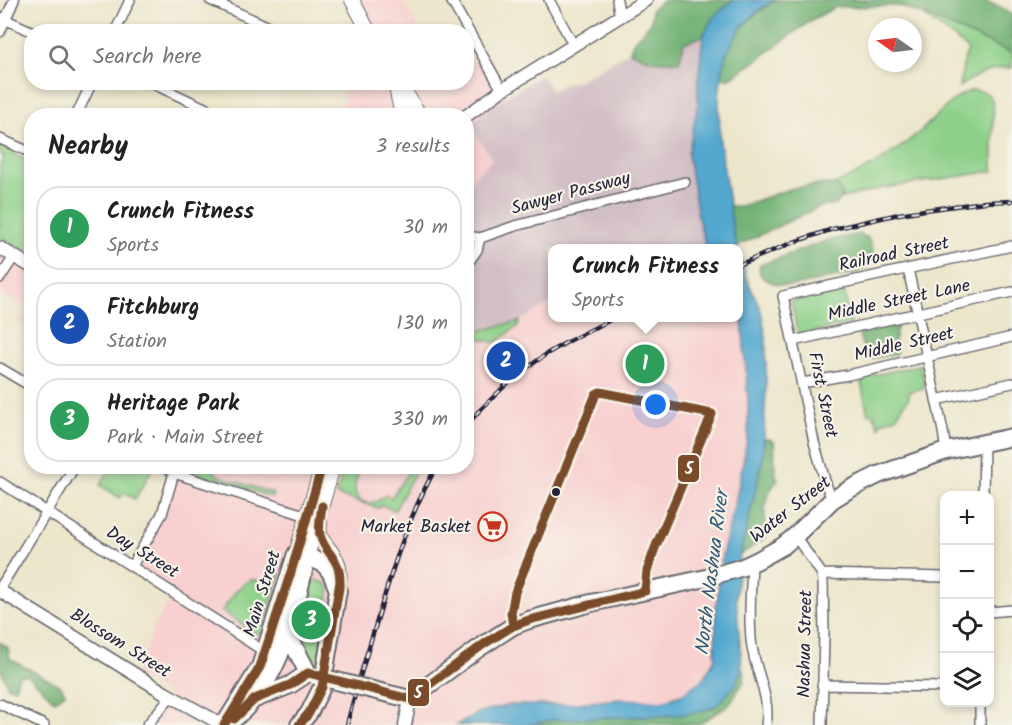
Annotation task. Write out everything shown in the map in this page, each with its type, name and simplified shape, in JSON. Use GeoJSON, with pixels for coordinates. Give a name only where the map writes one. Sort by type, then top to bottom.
{"type":"FeatureCollection","features":[{"type":"Feature","properties":{"kind":"highway","name":"Water Street"},"geometry":{"type":"LineString","coordinates":[[410,699],[513,626],[591,603],[706,578],[748,565],[795,537],[832,500],[878,475],[946,451],[1012,437]]}},
{"type":"Feature","properties":{"kind":"highway","name":"Main Street"},"geometry":{"type":"LineString","coordinates":[[224,725],[260,667],[271,657],[288,634],[300,589],[301,556]]}},
{"type":"Feature","properties":{"kind":"highway","name":"Main Street"},"geometry":{"type":"LineString","coordinates":[[224,725],[255,699],[271,657],[301,556]]}},
{"type":"Feature","properties":{"kind":"highway"},"geometry":{"type":"LineString","coordinates":[[299,725],[309,713],[321,687],[338,590],[328,568],[319,561],[301,556]]}},
{"type":"Feature","properties":{"kind":"highway"},"geometry":{"type":"LineString","coordinates":[[300,589],[305,578],[318,573],[332,580],[338,590]]}},
{"type":"Feature","properties":{"kind":"highway"},"geometry":{"type":"LineString","coordinates":[[288,634],[312,674]]}},
{"type":"Feature","properties":{"kind":"highway"},"geometry":{"type":"LineString","coordinates":[[271,657],[312,674],[410,699]]}},
{"type":"Feature","properties":{"kind":"highway"},"geometry":{"type":"LineString","coordinates":[[255,699],[312,674]]}},
{"type":"Feature","properties":{"kind":"main road"},"geometry":{"type":"LineString","coordinates":[[352,0],[365,24]]}},
{"type":"Feature","properties":{"kind":"main road"},"geometry":{"type":"LineString","coordinates":[[398,90],[401,108]]}},
{"type":"Feature","properties":{"kind":"main road"},"geometry":{"type":"LineString","coordinates":[[402,90],[415,108]]}},
{"type":"Feature","properties":{"kind":"main road","name":"Main Street"},"geometry":{"type":"LineString","coordinates":[[301,556],[307,516],[320,474]]}},
{"type":"Feature","properties":{"kind":"main road","name":"Main Street"},"geometry":{"type":"LineString","coordinates":[[301,556],[322,506],[331,474]]}},
{"type":"Feature","properties":{"kind":"main road"},"geometry":{"type":"LineString","coordinates":[[322,506],[320,536],[337,561],[340,575],[338,590]]}},
{"type":"Feature","properties":{"kind":"street"},"geometry":{"type":"LineString","coordinates":[[0,32],[3,18],[14,0]]}},
{"type":"Feature","properties":{"kind":"street"},"geometry":{"type":"LineString","coordinates":[[120,24],[130,0]]}},
{"type":"Feature","properties":{"kind":"street"},"geometry":{"type":"LineString","coordinates":[[210,0],[262,24]]}},
{"type":"Feature","properties":{"kind":"street"},"geometry":{"type":"LineString","coordinates":[[451,0],[465,24]]}},
{"type":"Feature","properties":{"kind":"street"},"geometry":{"type":"LineString","coordinates":[[549,0],[574,46]]}},
{"type":"Feature","properties":{"kind":"street"},"geometry":{"type":"LineString","coordinates":[[617,0],[620,18]]}},
{"type":"Feature","properties":{"kind":"street"},"geometry":{"type":"LineString","coordinates":[[474,110],[502,90],[646,0]]}},
{"type":"Feature","properties":{"kind":"street"},"geometry":{"type":"LineString","coordinates":[[3,18],[24,28]]}},
{"type":"Feature","properties":{"kind":"street"},"geometry":{"type":"LineString","coordinates":[[474,41],[502,90]]}},
{"type":"Feature","properties":{"kind":"street"},"geometry":{"type":"LineString","coordinates":[[80,108],[88,90]]}},
{"type":"Feature","properties":{"kind":"street"},"geometry":{"type":"LineString","coordinates":[[166,90],[205,108]]}},
{"type":"Feature","properties":{"kind":"street"},"geometry":{"type":"LineString","coordinates":[[0,139],[24,150]]}},
{"type":"Feature","properties":{"kind":"street","name":"Sawyer Passway"},"geometry":{"type":"LineString","coordinates":[[474,237],[480,238],[515,225],[685,182]]}},
{"type":"Feature","properties":{"kind":"street"},"geometry":{"type":"LineString","coordinates":[[474,254],[480,238]]}},
{"type":"Feature","properties":{"kind":"street","name":"Railroad Street"},"geometry":{"type":"LineString","coordinates":[[783,296],[1012,246]]}},
{"type":"Feature","properties":{"kind":"street"},"geometry":{"type":"LineString","coordinates":[[0,248],[24,262]]}},
{"type":"Feature","properties":{"kind":"street"},"geometry":{"type":"LineString","coordinates":[[0,278],[14,256]]}},
{"type":"Feature","properties":{"kind":"street"},"geometry":{"type":"LineString","coordinates":[[908,269],[946,451]]}},
{"type":"Feature","properties":{"kind":"street","name":"Middle Street Lane"},"geometry":{"type":"LineString","coordinates":[[793,340],[1012,292]]}},
{"type":"Feature","properties":{"kind":"street","name":"First Street"},"geometry":{"type":"LineString","coordinates":[[783,296],[814,442],[832,500]]}},
{"type":"Feature","properties":{"kind":"street","name":"Middle Street"},"geometry":{"type":"LineString","coordinates":[[802,383],[1012,338]]}},
{"type":"Feature","properties":{"kind":"street"},"geometry":{"type":"LineString","coordinates":[[0,368],[24,382]]}},
{"type":"Feature","properties":{"kind":"street"},"geometry":{"type":"LineString","coordinates":[[936,400],[1012,383]]}},
{"type":"Feature","properties":{"kind":"street"},"geometry":{"type":"LineString","coordinates":[[983,491],[984,443]]}},
{"type":"Feature","properties":{"kind":"street"},"geometry":{"type":"LineString","coordinates":[[0,590],[70,474]]}},
{"type":"Feature","properties":{"kind":"street"},"geometry":{"type":"LineString","coordinates":[[132,566],[162,514],[174,474]]}},
{"type":"Feature","properties":{"kind":"street"},"geometry":{"type":"LineString","coordinates":[[177,474],[307,516]]}},
{"type":"Feature","properties":{"kind":"street","name":"Day Street"},"geometry":{"type":"LineString","coordinates":[[0,482],[271,657]]}},
{"type":"Feature","properties":{"kind":"street","name":"Nashua Street"},"geometry":{"type":"LineString","coordinates":[[795,537],[822,574],[825,601],[822,725]]}},
{"type":"Feature","properties":{"kind":"street"},"geometry":{"type":"LineString","coordinates":[[748,565],[750,633],[766,704],[766,725]]}},
{"type":"Feature","properties":{"kind":"street"},"geometry":{"type":"LineString","coordinates":[[822,574],[940,577]]}},
{"type":"Feature","properties":{"kind":"street","name":"Blossom Street"},"geometry":{"type":"LineString","coordinates":[[0,590],[171,696],[224,725]]}},
{"type":"Feature","properties":{"kind":"street"},"geometry":{"type":"LineString","coordinates":[[994,612],[1012,610]]}},
{"type":"Feature","properties":{"kind":"street"},"geometry":{"type":"LineString","coordinates":[[822,685],[940,687]]}},
{"type":"Feature","properties":{"kind":"street"},"geometry":{"type":"LineString","coordinates":[[147,725],[171,696]]}},
{"type":"Feature","properties":{"kind":"street"},"geometry":{"type":"LineString","coordinates":[[405,725],[410,699]]}},
{"type":"Feature","properties":{"kind":"street"},"geometry":{"type":"LineString","coordinates":[[0,704],[44,725]]}},
{"type":"Feature","properties":{"kind":"street"},"geometry":{"type":"LineString","coordinates":[[980,707],[980,725]]}},
{"type":"Feature","properties":{"kind":"shaded area"},"geometry":{"type":"Polygon","coordinates":[[[364,0],[402,0],[417,24],[355,24],[347,11],[364,0]]]}},
{"type":"Feature","properties":{"kind":"shaded area"},"geometry":{"type":"Polygon","coordinates":[[[703,36],[698,104],[688,155],[705,244],[548,244],[548,304],[520,321],[479,331],[474,329],[474,178],[492,160],[474,131],[474,121],[490,107],[541,75],[552,91],[566,83],[577,82],[630,51],[635,55],[703,36]]]}},
{"type":"Feature","properties":{"kind":"shaded area"},"geometry":{"type":"Polygon","coordinates":[[[483,56],[506,97],[474,121],[474,108],[340,108],[344,98],[340,95],[342,90],[474,90],[474,62],[483,56]]]}},
{"type":"Feature","properties":{"kind":"shaded area"},"geometry":{"type":"Polygon","coordinates":[[[474,131],[492,160],[474,178],[474,131]]]}},
{"type":"Feature","properties":{"kind":"shaded area"},"geometry":{"type":"Polygon","coordinates":[[[0,248],[24,263],[24,308],[0,293],[0,248]]]}},
{"type":"Feature","properties":{"kind":"shaded area"},"geometry":{"type":"Polygon","coordinates":[[[548,304],[548,322],[742,322],[748,435],[722,556],[716,607],[715,659],[703,679],[681,695],[662,701],[622,699],[555,705],[510,705],[480,712],[457,725],[147,725],[171,696],[133,674],[143,657],[156,622],[174,593],[132,566],[162,514],[174,474],[474,474],[474,329],[479,331],[520,321],[548,304]]]}},
{"type":"Feature","properties":{"kind":"shaded area"},"geometry":{"type":"Polygon","coordinates":[[[24,314],[24,325],[19,322],[24,314]]]}},
{"type":"Feature","properties":{"kind":"green space"},"geometry":{"type":"Polygon","coordinates":[[[664,0],[733,0],[713,18],[703,36],[684,43],[679,62],[650,60],[630,51],[634,41],[649,25],[652,9],[664,0]]]}},
{"type":"Feature","properties":{"kind":"green space"},"geometry":{"type":"Polygon","coordinates":[[[776,0],[984,0],[1012,14],[1012,53],[899,6],[836,7],[813,19],[730,78],[722,78],[724,57],[734,38],[753,17],[776,0]]]}},
{"type":"Feature","properties":{"kind":"green space"},"geometry":{"type":"Polygon","coordinates":[[[922,14],[1012,53],[1012,68],[991,70],[959,87],[968,50],[922,14]]]}},
{"type":"Feature","properties":{"kind":"green space"},"geometry":{"type":"Polygon","coordinates":[[[974,90],[986,93],[993,103],[993,171],[884,188],[842,198],[839,188],[834,185],[885,158],[922,130],[953,101],[974,90]]]}},
{"type":"Feature","properties":{"kind":"green space"},"geometry":{"type":"Polygon","coordinates":[[[0,145],[14,151],[13,154],[24,159],[24,251],[0,237],[0,165],[4,156],[0,154],[0,145]]]}},
{"type":"Feature","properties":{"kind":"green space"},"geometry":{"type":"Polygon","coordinates":[[[834,185],[839,188],[842,198],[835,205],[819,207],[741,244],[736,244],[729,206],[741,206],[793,188],[834,185]]]}},
{"type":"Feature","properties":{"kind":"green space"},"geometry":{"type":"Polygon","coordinates":[[[860,234],[868,238],[873,250],[871,262],[856,273],[789,286],[774,283],[760,274],[760,265],[828,240],[860,234]]]}},
{"type":"Feature","properties":{"kind":"green space"},"geometry":{"type":"Polygon","coordinates":[[[844,289],[851,324],[798,335],[791,301],[844,289]]]}},
{"type":"Feature","properties":{"kind":"green space"},"geometry":{"type":"Polygon","coordinates":[[[520,321],[518,326],[496,342],[478,338],[479,331],[520,321]]]}},
{"type":"Feature","properties":{"kind":"green space"},"geometry":{"type":"Polygon","coordinates":[[[895,322],[898,324],[894,341],[896,354],[866,358],[858,331],[895,322]]]}},
{"type":"Feature","properties":{"kind":"green space"},"geometry":{"type":"Polygon","coordinates":[[[920,365],[926,387],[909,392],[909,397],[896,417],[880,423],[879,428],[875,416],[872,413],[868,414],[860,378],[920,365]]]}},
{"type":"Feature","properties":{"kind":"green space"},"geometry":{"type":"Polygon","coordinates":[[[764,439],[774,442],[775,471],[778,480],[766,501],[765,538],[740,555],[763,457],[764,439]]]}},
{"type":"Feature","properties":{"kind":"green space"},"geometry":{"type":"Polygon","coordinates":[[[107,474],[150,474],[135,499],[123,493],[120,498],[100,485],[107,474]]]}},
{"type":"Feature","properties":{"kind":"green space"},"geometry":{"type":"Polygon","coordinates":[[[198,474],[216,474],[273,493],[272,497],[198,474]]]}},
{"type":"Feature","properties":{"kind":"green space"},"geometry":{"type":"Polygon","coordinates":[[[342,474],[355,474],[358,475],[355,491],[361,500],[372,502],[386,495],[391,498],[407,474],[414,474],[395,510],[381,505],[379,508],[336,495],[342,474]]]}},
{"type":"Feature","properties":{"kind":"green space"},"geometry":{"type":"Polygon","coordinates":[[[279,573],[281,574],[262,633],[254,634],[222,611],[236,591],[246,582],[256,580],[271,591],[279,573]]]}},
{"type":"Feature","properties":{"kind":"green space"},"geometry":{"type":"Polygon","coordinates":[[[317,580],[330,588],[319,660],[312,657],[306,649],[298,631],[298,617],[308,586],[317,580]]]}},
{"type":"Feature","properties":{"kind":"green space"},"geometry":{"type":"Polygon","coordinates":[[[0,642],[8,648],[10,659],[61,686],[65,693],[55,701],[28,675],[19,675],[15,688],[8,687],[0,668],[0,642]]]}},
{"type":"Feature","properties":{"kind":"green space"},"geometry":{"type":"Polygon","coordinates":[[[742,668],[745,674],[743,683],[729,705],[699,724],[528,725],[552,720],[679,715],[706,710],[735,686],[742,668]]]}},
{"type":"Feature","properties":{"kind":"water"},"geometry":{"type":"Polygon","coordinates":[[[733,0],[776,0],[761,8],[742,26],[725,56],[719,95],[720,143],[737,244],[705,244],[688,155],[698,104],[703,36],[713,18],[733,0]]]}},
{"type":"Feature","properties":{"kind":"water"},"geometry":{"type":"Polygon","coordinates":[[[743,267],[761,310],[766,337],[766,388],[763,457],[740,555],[736,595],[742,668],[735,686],[716,706],[679,715],[552,720],[528,725],[457,725],[480,712],[510,705],[555,705],[622,699],[662,701],[681,695],[703,679],[715,659],[716,607],[722,556],[748,435],[742,322],[743,267]]]}},
{"type":"Feature","properties":{"kind":"railway"},"geometry":{"type":"LineString","coordinates":[[743,263],[833,229],[899,214],[985,202],[1012,201]]}},
{"type":"Feature","properties":{"kind":"railway"},"geometry":{"type":"LineString","coordinates":[[474,417],[514,377],[548,353],[606,322]]}},
{"type":"Feature","properties":{"kind":"railway"},"geometry":{"type":"LineString","coordinates":[[347,725],[395,563],[417,504],[433,474]]}},
{"type":"Feature","properties":{"kind":"transit line","name":"5"},"geometry":{"type":"LineString","coordinates":[[600,392],[712,414],[655,548],[647,571],[645,591],[513,626],[511,613],[515,592],[596,394],[600,392]]}},
{"type":"Feature","properties":{"kind":"transit line","name":"5"},"geometry":{"type":"LineString","coordinates":[[224,725],[260,667],[320,474]]}},
{"type":"Feature","properties":{"kind":"transit line","name":"5"},"geometry":{"type":"LineString","coordinates":[[299,725],[309,713],[322,687],[340,582],[338,566],[320,535],[322,506]]}},
{"type":"Feature","properties":{"kind":"transit line","name":"5"},"geometry":{"type":"LineString","coordinates":[[308,673],[410,699],[484,644],[513,626]]}},
{"type":"Feature","properties":{"kind":"transit line","name":"5"},"geometry":{"type":"LineString","coordinates":[[234,719],[255,699],[290,685],[308,673]]}},
{"type":"Feature","properties":{"kind":"place","name":"Fitchburg"},"geometry":{"type":"Point","coordinates":[506,361]}},
{"type":"Feature","properties":{"kind":"place","name":"Crunch Fitness"},"geometry":{"type":"Point","coordinates":[645,364]}},
{"type":"Feature","properties":{"kind":"place","name":"Market Basket"},"geometry":{"type":"Point","coordinates":[492,527]}},
{"type":"Feature","properties":{"kind":"place","name":"Heritage Park"},"geometry":{"type":"Point","coordinates":[311,620]}},
{"type":"Feature","properties":{"kind":"water label","name":"North Nashua River"},"geometry":{"type":"Point","coordinates":[713,573]}}]}
